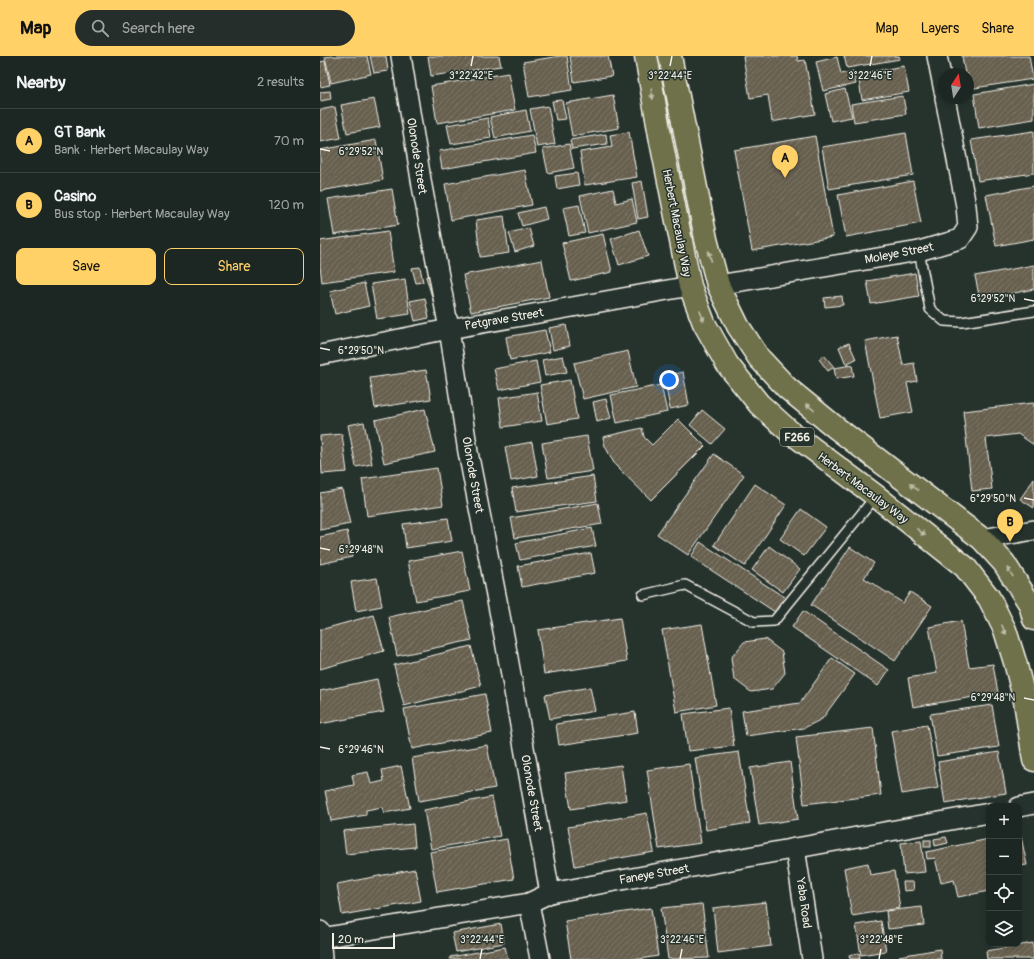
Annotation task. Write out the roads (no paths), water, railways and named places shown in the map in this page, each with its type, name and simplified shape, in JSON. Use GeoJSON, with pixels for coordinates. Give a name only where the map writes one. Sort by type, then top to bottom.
{"type":"FeatureCollection","features":[{"type":"Feature","properties":{"kind":"highway","name":"Herbert Macaulay Way"},"geometry":{"type":"LineString","coordinates":[[646,56],[660,141],[690,286],[704,323],[727,364],[759,404],[789,431],[876,496],[965,567],[989,598],[1005,630],[1015,662],[1025,701],[1034,760]]}},
{"type":"Feature","properties":{"kind":"highway","name":"Herbert Macaulay Way"},"geometry":{"type":"LineString","coordinates":[[670,56],[706,239],[718,284],[738,326],[758,358],[787,388],[835,427],[982,539],[1004,562],[1033,605]]}},
{"type":"Feature","properties":{"kind":"street","name":"Olonode Street"},"geometry":{"type":"LineString","coordinates":[[400,56],[422,186],[449,329],[468,452],[505,641],[550,893]]}},
{"type":"Feature","properties":{"kind":"street"},"geometry":{"type":"LineString","coordinates":[[937,56],[939,68]]}},
{"type":"Feature","properties":{"kind":"street","name":"Moleye Street"},"geometry":{"type":"LineString","coordinates":[[718,284],[919,251],[960,239],[968,227],[966,206],[946,104]]}},
{"type":"Feature","properties":{"kind":"street","name":"Petgrave Street"},"geometry":{"type":"LineString","coordinates":[[320,355],[449,329],[690,286]]}},
{"type":"Feature","properties":{"kind":"street"},"geometry":{"type":"LineString","coordinates":[[982,539],[1034,530]]}},
{"type":"Feature","properties":{"kind":"street"},"geometry":{"type":"LineString","coordinates":[[1022,806],[1034,804]]}},
{"type":"Feature","properties":{"kind":"street","name":"Faneye Street"},"geometry":{"type":"LineString","coordinates":[[321,934],[529,903],[550,893],[986,814]]}},
{"type":"Feature","properties":{"kind":"street","name":"Yaba Road"},"geometry":{"type":"LineString","coordinates":[[796,848],[812,959]]}},
{"type":"Feature","properties":{"kind":"street"},"geometry":{"type":"LineString","coordinates":[[529,903],[540,959]]}},
{"type":"Feature","properties":{"kind":"street"},"geometry":{"type":"LineString","coordinates":[[321,934],[322,959]]}},
{"type":"Feature","properties":{"kind":"lane"},"geometry":{"type":"LineString","coordinates":[[919,251],[930,309],[944,321],[962,322],[1034,311]]}},
{"type":"Feature","properties":{"kind":"lane"},"geometry":{"type":"LineString","coordinates":[[643,594],[685,585],[754,622],[774,621],[876,496]]}},
{"type":"Feature","properties":{"kind":"place","name":"GT Bank"},"geometry":{"type":"Point","coordinates":[785,178]}},
{"type":"Feature","properties":{"kind":"place","name":"Casino"},"geometry":{"type":"Point","coordinates":[1010,542]}}]}
